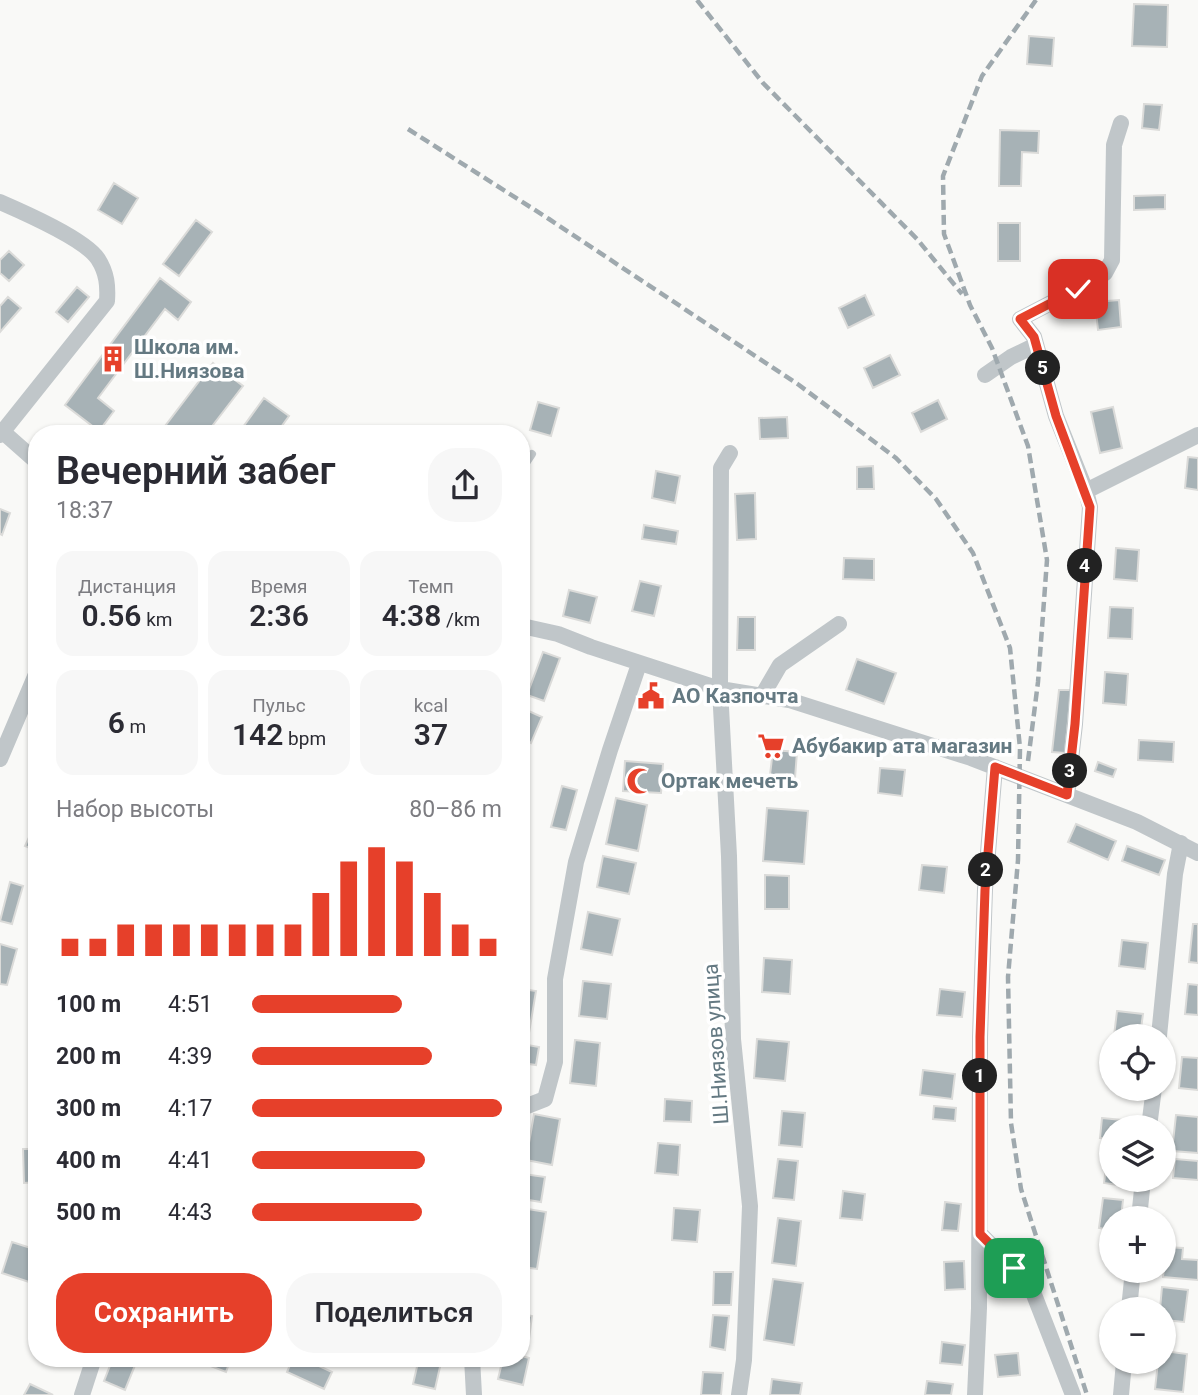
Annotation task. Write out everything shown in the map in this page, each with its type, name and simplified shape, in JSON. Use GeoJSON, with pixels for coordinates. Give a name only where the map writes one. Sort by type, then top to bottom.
{"type":"FeatureCollection","features":[{"type":"Feature","properties":{"kind":"street"},"geometry":{"type":"LineString","coordinates":[[1067,795],[1075,724],[1090,507],[1056,416],[1034,337],[1020,319],[1095,280],[1105,273],[1112,260],[1114,145],[1121,122]]}},
{"type":"Feature","properties":{"kind":"street"},"geometry":{"type":"LineString","coordinates":[[0,202],[68,236],[97,258],[108,283],[107,301],[2,433],[28,455]]}},
{"type":"Feature","properties":{"kind":"street"},"geometry":{"type":"LineString","coordinates":[[985,376],[1011,357],[1036,345]]}},
{"type":"Feature","properties":{"kind":"street"},"geometry":{"type":"LineString","coordinates":[[1086,491],[1198,435]]}},
{"type":"Feature","properties":{"kind":"street","name":"Ш.Ниязов улица"},"geometry":{"type":"LineString","coordinates":[[730,453],[720,468],[720,689],[729,856],[733,1039],[750,1206],[744,1360],[739,1395]]}},
{"type":"Feature","properties":{"kind":"street"},"geometry":{"type":"LineString","coordinates":[[762,696],[780,665],[839,624]]}},
{"type":"Feature","properties":{"kind":"street"},"geometry":{"type":"LineString","coordinates":[[530,628],[558,634],[639,664],[720,689],[789,700],[971,758],[1137,822],[1198,853]]}},
{"type":"Feature","properties":{"kind":"street"},"geometry":{"type":"LineString","coordinates":[[530,1105],[545,1099],[555,1062],[555,979],[576,862],[639,664]]}},
{"type":"Feature","properties":{"kind":"street"},"geometry":{"type":"LineString","coordinates":[[0,758],[28,693]]}},
{"type":"Feature","properties":{"kind":"street"},"geometry":{"type":"LineString","coordinates":[[975,1395],[980,1234],[980,1037],[984,916],[995,767]]}},
{"type":"Feature","properties":{"kind":"street"},"geometry":{"type":"LineString","coordinates":[[1160,1024],[1175,874],[1181,843]]}},
{"type":"Feature","properties":{"kind":"street"},"geometry":{"type":"LineString","coordinates":[[980,1234],[1014,1268],[1033,1292],[1073,1395]]}},
{"type":"Feature","properties":{"kind":"street"},"geometry":{"type":"LineString","coordinates":[[82,1395],[91,1367]]}},
{"type":"Feature","properties":{"kind":"street"},"geometry":{"type":"LineString","coordinates":[[472,1367],[474,1395]]}},
{"type":"Feature","properties":{"kind":"street"},"geometry":{"type":"LineString","coordinates":[[1121,1395],[1123,1374]]}},
{"type":"Feature","properties":{"kind":"building"},"geometry":{"type":"Polygon","coordinates":[[[1134,4],[1168,5],[1167,47],[1132,46],[1134,4]]]}},
{"type":"Feature","properties":{"kind":"building"},"geometry":{"type":"Polygon","coordinates":[[[1029,36],[1054,38],[1052,66],[1027,64],[1029,36]]]}},
{"type":"Feature","properties":{"kind":"building"},"geometry":{"type":"Polygon","coordinates":[[[1144,104],[1162,105],[1159,130],[1142,128],[1144,104]]]}},
{"type":"Feature","properties":{"kind":"building"},"geometry":{"type":"Polygon","coordinates":[[[1000,130],[1039,131],[1038,153],[1022,152],[1021,186],[999,186],[1000,130]]]}},
{"type":"Feature","properties":{"kind":"building"},"geometry":{"type":"Polygon","coordinates":[[[114,183],[138,198],[122,224],[98,210],[114,183]]]}},
{"type":"Feature","properties":{"kind":"building"},"geometry":{"type":"Polygon","coordinates":[[[1165,195],[1165,209],[1134,210],[1134,196],[1165,195]]]}},
{"type":"Feature","properties":{"kind":"building"},"geometry":{"type":"Polygon","coordinates":[[[196,220],[212,232],[179,276],[163,264],[196,220]]]}},
{"type":"Feature","properties":{"kind":"building"},"geometry":{"type":"Polygon","coordinates":[[[998,223],[1020,223],[1020,261],[998,261],[998,223]]]}},
{"type":"Feature","properties":{"kind":"building"},"geometry":{"type":"Polygon","coordinates":[[[9,251],[24,265],[9,281],[0,273],[0,260],[9,251]]]}},
{"type":"Feature","properties":{"kind":"building","name":"Школа им. Ш.Ниязова"},"geometry":{"type":"Polygon","coordinates":[[[160,278],[191,302],[178,320],[165,309],[98,398],[114,411],[104,425],[91,425],[65,405],[160,278]]]}},
{"type":"Feature","properties":{"kind":"building"},"geometry":{"type":"Polygon","coordinates":[[[77,287],[89,297],[68,322],[56,312],[77,287]]]}},
{"type":"Feature","properties":{"kind":"building"},"geometry":{"type":"Polygon","coordinates":[[[865,295],[874,315],[848,328],[839,308],[865,295]]]}},
{"type":"Feature","properties":{"kind":"building"},"geometry":{"type":"Polygon","coordinates":[[[8,297],[21,308],[0,332],[0,306],[8,297]]]}},
{"type":"Feature","properties":{"kind":"building"},"geometry":{"type":"Polygon","coordinates":[[[1119,300],[1121,327],[1098,330],[1095,302],[1119,300]]]}},
{"type":"Feature","properties":{"kind":"building"},"geometry":{"type":"Polygon","coordinates":[[[890,355],[900,375],[873,388],[864,368],[890,355]]]}},
{"type":"Feature","properties":{"kind":"building"},"geometry":{"type":"Polygon","coordinates":[[[213,363],[243,386],[213,425],[166,425],[213,363]]]}},
{"type":"Feature","properties":{"kind":"building"},"geometry":{"type":"Polygon","coordinates":[[[264,398],[289,416],[282,425],[244,425],[264,398]]]}},
{"type":"Feature","properties":{"kind":"building"},"geometry":{"type":"Polygon","coordinates":[[[938,400],[947,419],[921,432],[912,413],[938,400]]]}},
{"type":"Feature","properties":{"kind":"building"},"geometry":{"type":"Polygon","coordinates":[[[538,402],[559,408],[551,436],[530,430],[538,402]]]}},
{"type":"Feature","properties":{"kind":"building"},"geometry":{"type":"Polygon","coordinates":[[[1113,407],[1122,448],[1100,453],[1091,412],[1113,407]]]}},
{"type":"Feature","properties":{"kind":"building"},"geometry":{"type":"Polygon","coordinates":[[[787,417],[788,438],[760,439],[759,418],[787,417]]]}},
{"type":"Feature","properties":{"kind":"building"},"geometry":{"type":"Polygon","coordinates":[[[1188,457],[1198,458],[1198,490],[1185,488],[1188,457]]]}},
{"type":"Feature","properties":{"kind":"building"},"geometry":{"type":"Polygon","coordinates":[[[873,466],[874,489],[857,489],[857,467],[873,466]]]}},
{"type":"Feature","properties":{"kind":"building"},"geometry":{"type":"Polygon","coordinates":[[[656,471],[680,476],[675,503],[652,498],[656,471]]]}},
{"type":"Feature","properties":{"kind":"building"},"geometry":{"type":"Polygon","coordinates":[[[755,493],[756,539],[737,540],[735,494],[755,493]]]}},
{"type":"Feature","properties":{"kind":"building"},"geometry":{"type":"Polygon","coordinates":[[[0,509],[10,513],[2,535],[0,534],[0,509]]]}},
{"type":"Feature","properties":{"kind":"building"},"geometry":{"type":"Polygon","coordinates":[[[644,525],[678,531],[676,544],[642,539],[644,525]]]}},
{"type":"Feature","properties":{"kind":"building"},"geometry":{"type":"Polygon","coordinates":[[[1116,548],[1139,550],[1137,581],[1114,579],[1116,548]]]}},
{"type":"Feature","properties":{"kind":"building"},"geometry":{"type":"Polygon","coordinates":[[[844,558],[874,559],[874,580],[843,579],[844,558]]]}},
{"type":"Feature","properties":{"kind":"building"},"geometry":{"type":"Polygon","coordinates":[[[640,581],[661,586],[654,616],[632,611],[640,581]]]}},
{"type":"Feature","properties":{"kind":"building"},"geometry":{"type":"Polygon","coordinates":[[[569,590],[597,597],[590,623],[563,616],[569,590]]]}},
{"type":"Feature","properties":{"kind":"building"},"geometry":{"type":"Polygon","coordinates":[[[1110,607],[1133,608],[1132,639],[1108,638],[1110,607]]]}},
{"type":"Feature","properties":{"kind":"building"},"geometry":{"type":"Polygon","coordinates":[[[738,617],[755,617],[755,650],[737,650],[738,617]]]}},
{"type":"Feature","properties":{"kind":"building"},"geometry":{"type":"Polygon","coordinates":[[[543,652],[560,658],[544,701],[530,696],[530,687],[543,652]]]}},
{"type":"Feature","properties":{"kind":"building"},"geometry":{"type":"Polygon","coordinates":[[[857,659],[896,673],[884,704],[846,690],[857,659]]]}},
{"type":"Feature","properties":{"kind":"building"},"geometry":{"type":"Polygon","coordinates":[[[1105,672],[1128,674],[1126,705],[1103,703],[1105,672]]]}},
{"type":"Feature","properties":{"kind":"building"},"geometry":{"type":"Polygon","coordinates":[[[1059,690],[1071,690],[1065,753],[1052,752],[1059,690]]]}},
{"type":"Feature","properties":{"kind":"building"},"geometry":{"type":"Polygon","coordinates":[[[530,712],[542,717],[530,742],[530,712]]]}},
{"type":"Feature","properties":{"kind":"building"},"geometry":{"type":"Polygon","coordinates":[[[1139,740],[1174,742],[1173,762],[1138,760],[1139,740]]]}},
{"type":"Feature","properties":{"kind":"building"},"geometry":{"type":"Polygon","coordinates":[[[773,750],[797,752],[795,778],[770,775],[773,750]]]}},
{"type":"Feature","properties":{"kind":"building"},"geometry":{"type":"Polygon","coordinates":[[[625,761],[663,764],[661,793],[623,791],[625,761]]]}},
{"type":"Feature","properties":{"kind":"building"},"geometry":{"type":"Polygon","coordinates":[[[1098,762],[1116,769],[1113,777],[1095,771],[1098,762]]]}},
{"type":"Feature","properties":{"kind":"building"},"geometry":{"type":"Polygon","coordinates":[[[880,768],[905,770],[902,796],[878,793],[880,768]]]}},
{"type":"Feature","properties":{"kind":"building"},"geometry":{"type":"Polygon","coordinates":[[[562,786],[577,790],[566,830],[551,827],[562,786]]]}},
{"type":"Feature","properties":{"kind":"building"},"geometry":{"type":"Polygon","coordinates":[[[616,798],[647,805],[638,851],[606,844],[616,798]]]}},
{"type":"Feature","properties":{"kind":"building"},"geometry":{"type":"Polygon","coordinates":[[[767,808],[808,811],[804,864],[763,861],[767,808]]]}},
{"type":"Feature","properties":{"kind":"building"},"geometry":{"type":"Polygon","coordinates":[[[1076,824],[1116,841],[1108,860],[1068,842],[1076,824]]]}},
{"type":"Feature","properties":{"kind":"building"},"geometry":{"type":"Polygon","coordinates":[[[1127,846],[1165,860],[1159,875],[1122,861],[1127,846]]]}},
{"type":"Feature","properties":{"kind":"building"},"geometry":{"type":"Polygon","coordinates":[[[603,856],[636,863],[629,894],[597,887],[603,856]]]}},
{"type":"Feature","properties":{"kind":"building"},"geometry":{"type":"Polygon","coordinates":[[[922,865],[947,867],[944,893],[919,890],[922,865]]]}},
{"type":"Feature","properties":{"kind":"building"},"geometry":{"type":"Polygon","coordinates":[[[765,875],[789,876],[789,909],[765,909],[765,875]]]}},
{"type":"Feature","properties":{"kind":"building"},"geometry":{"type":"Polygon","coordinates":[[[10,882],[23,886],[12,924],[0,921],[10,882]]]}},
{"type":"Feature","properties":{"kind":"building"},"geometry":{"type":"Polygon","coordinates":[[[588,912],[620,919],[612,955],[581,949],[588,912]]]}},
{"type":"Feature","properties":{"kind":"building"},"geometry":{"type":"Polygon","coordinates":[[[1193,924],[1198,924],[1198,963],[1189,962],[1193,924]]]}},
{"type":"Feature","properties":{"kind":"building"},"geometry":{"type":"Polygon","coordinates":[[[1122,940],[1148,943],[1145,969],[1119,966],[1122,940]]]}},
{"type":"Feature","properties":{"kind":"building"},"geometry":{"type":"Polygon","coordinates":[[[0,944],[17,949],[7,985],[0,984],[0,944]]]}},
{"type":"Feature","properties":{"kind":"building"},"geometry":{"type":"Polygon","coordinates":[[[764,958],[792,960],[790,994],[762,992],[764,958]]]}},
{"type":"Feature","properties":{"kind":"building"},"geometry":{"type":"Polygon","coordinates":[[[583,981],[611,984],[607,1019],[579,1016],[583,981]]]}},
{"type":"Feature","properties":{"kind":"building"},"geometry":{"type":"Polygon","coordinates":[[[1188,984],[1198,985],[1198,1015],[1185,1014],[1188,984]]]}},
{"type":"Feature","properties":{"kind":"building"},"geometry":{"type":"Polygon","coordinates":[[[940,989],[965,992],[962,1017],[937,1015],[940,989]]]}},
{"type":"Feature","properties":{"kind":"building"},"geometry":{"type":"Polygon","coordinates":[[[530,990],[536,991],[530,1027],[530,990]]]}},
{"type":"Feature","properties":{"kind":"building"},"geometry":{"type":"Polygon","coordinates":[[[1117,1011],[1143,1014],[1142,1024],[1115,1024],[1117,1011]]]}},
{"type":"Feature","properties":{"kind":"building"},"geometry":{"type":"Polygon","coordinates":[[[757,1039],[789,1042],[785,1081],[754,1078],[757,1039]]]}},
{"type":"Feature","properties":{"kind":"building"},"geometry":{"type":"Polygon","coordinates":[[[575,1040],[600,1043],[596,1086],[570,1083],[575,1040]]]}},
{"type":"Feature","properties":{"kind":"building"},"geometry":{"type":"Polygon","coordinates":[[[530,1045],[539,1047],[536,1065],[530,1064],[530,1045]]]}},
{"type":"Feature","properties":{"kind":"building"},"geometry":{"type":"Polygon","coordinates":[[[1182,1057],[1198,1058],[1198,1090],[1179,1088],[1182,1057]]]}},
{"type":"Feature","properties":{"kind":"building"},"geometry":{"type":"Polygon","coordinates":[[[923,1070],[955,1074],[952,1099],[920,1095],[923,1070]]]}},
{"type":"Feature","properties":{"kind":"building"},"geometry":{"type":"Polygon","coordinates":[[[665,1099],[692,1101],[691,1122],[664,1121],[665,1099]]]}},
{"type":"Feature","properties":{"kind":"building"},"geometry":{"type":"Polygon","coordinates":[[[934,1106],[956,1108],[955,1121],[933,1119],[934,1106]]]}},
{"type":"Feature","properties":{"kind":"building"},"geometry":{"type":"Polygon","coordinates":[[[782,1111],[805,1113],[802,1147],[779,1145],[782,1111]]]}},
{"type":"Feature","properties":{"kind":"building"},"geometry":{"type":"Polygon","coordinates":[[[534,1114],[560,1119],[552,1165],[530,1161],[534,1114]]]}},
{"type":"Feature","properties":{"kind":"building"},"geometry":{"type":"Polygon","coordinates":[[[1176,1115],[1198,1117],[1198,1153],[1176,1151],[1176,1115]]]}},
{"type":"Feature","properties":{"kind":"building"},"geometry":{"type":"Polygon","coordinates":[[[658,1143],[680,1145],[678,1175],[655,1173],[658,1143]]]}},
{"type":"Feature","properties":{"kind":"building"},"geometry":{"type":"Polygon","coordinates":[[[23,1149],[28,1149],[28,1183],[24,1183],[23,1149]]]}},
{"type":"Feature","properties":{"kind":"building"},"geometry":{"type":"Polygon","coordinates":[[[778,1159],[798,1161],[794,1200],[773,1198],[778,1159]]]}},
{"type":"Feature","properties":{"kind":"building"},"geometry":{"type":"Polygon","coordinates":[[[1176,1159],[1198,1161],[1198,1180],[1176,1178],[1176,1159]]]}},
{"type":"Feature","properties":{"kind":"building"},"geometry":{"type":"Polygon","coordinates":[[[530,1175],[545,1177],[541,1202],[530,1200],[530,1175]]]}},
{"type":"Feature","properties":{"kind":"building"},"geometry":{"type":"Polygon","coordinates":[[[843,1191],[865,1194],[862,1220],[840,1218],[843,1191]]]}},
{"type":"Feature","properties":{"kind":"building"},"geometry":{"type":"Polygon","coordinates":[[[1103,1198],[1123,1200],[1122,1206],[1102,1206],[1103,1198]]]}},
{"type":"Feature","properties":{"kind":"building"},"geometry":{"type":"Polygon","coordinates":[[[945,1202],[961,1204],[958,1231],[942,1230],[945,1202]]]}},
{"type":"Feature","properties":{"kind":"building"},"geometry":{"type":"Polygon","coordinates":[[[674,1208],[700,1210],[697,1242],[672,1240],[674,1208]]]}},
{"type":"Feature","properties":{"kind":"building"},"geometry":{"type":"Polygon","coordinates":[[[530,1209],[546,1212],[537,1269],[530,1268],[530,1209]]]}},
{"type":"Feature","properties":{"kind":"building"},"geometry":{"type":"Polygon","coordinates":[[[778,1218],[801,1221],[796,1266],[772,1263],[778,1218]]]}},
{"type":"Feature","properties":{"kind":"building"},"geometry":{"type":"Polygon","coordinates":[[[12,1242],[28,1247],[28,1282],[2,1273],[12,1242]]]}},
{"type":"Feature","properties":{"kind":"building"},"geometry":{"type":"Polygon","coordinates":[[[1176,1248],[1183,1248],[1182,1259],[1198,1260],[1198,1280],[1176,1278],[1176,1248]]]}},
{"type":"Feature","properties":{"kind":"building"},"geometry":{"type":"Polygon","coordinates":[[[964,1261],[965,1289],[945,1290],[944,1262],[964,1261]]]}},
{"type":"Feature","properties":{"kind":"building"},"geometry":{"type":"Polygon","coordinates":[[[714,1272],[733,1272],[731,1305],[713,1305],[714,1272]]]}},
{"type":"Feature","properties":{"kind":"building"},"geometry":{"type":"Polygon","coordinates":[[[773,1279],[803,1283],[794,1345],[764,1340],[773,1279]]]}},
{"type":"Feature","properties":{"kind":"building"},"geometry":{"type":"Polygon","coordinates":[[[1162,1287],[1188,1290],[1184,1322],[1176,1321],[1176,1297],[1161,1297],[1162,1287]]]}},
{"type":"Feature","properties":{"kind":"building"},"geometry":{"type":"Polygon","coordinates":[[[713,1315],[729,1316],[725,1350],[710,1347],[713,1315]]]}},
{"type":"Feature","properties":{"kind":"building"},"geometry":{"type":"Polygon","coordinates":[[[942,1342],[965,1345],[962,1365],[940,1363],[942,1342]]]}},
{"type":"Feature","properties":{"kind":"building"},"geometry":{"type":"Polygon","coordinates":[[[1018,1353],[1020,1375],[998,1377],[995,1355],[1018,1353]]]}},
{"type":"Feature","properties":{"kind":"building"},"geometry":{"type":"Polygon","coordinates":[[[1176,1353],[1187,1354],[1183,1392],[1155,1389],[1157,1374],[1176,1374],[1176,1353]]]}},
{"type":"Feature","properties":{"kind":"building"},"geometry":{"type":"Polygon","coordinates":[[[109,1367],[134,1367],[125,1390],[104,1381],[109,1367]]]}},
{"type":"Feature","properties":{"kind":"building"},"geometry":{"type":"Polygon","coordinates":[[[213,1367],[228,1367],[226,1372],[213,1367]]]}},
{"type":"Feature","properties":{"kind":"building"},"geometry":{"type":"Polygon","coordinates":[[[289,1367],[321,1367],[332,1372],[324,1389],[287,1372],[289,1367]]]}},
{"type":"Feature","properties":{"kind":"building"},"geometry":{"type":"Polygon","coordinates":[[[417,1367],[440,1367],[435,1389],[413,1384],[417,1367]]]}},
{"type":"Feature","properties":{"kind":"building"},"geometry":{"type":"Polygon","coordinates":[[[501,1367],[527,1367],[523,1385],[498,1379],[501,1367]]]}},
{"type":"Feature","properties":{"kind":"building"},"geometry":{"type":"Polygon","coordinates":[[[703,1372],[723,1373],[721,1395],[701,1395],[703,1372]]]}},
{"type":"Feature","properties":{"kind":"building"},"geometry":{"type":"Polygon","coordinates":[[[772,1379],[802,1383],[800,1395],[770,1395],[772,1379]]]}},
{"type":"Feature","properties":{"kind":"building"},"geometry":{"type":"Polygon","coordinates":[[[927,1381],[953,1384],[951,1395],[925,1395],[927,1381]]]}},
{"type":"Feature","properties":{"kind":"building"},"geometry":{"type":"Polygon","coordinates":[[[30,1384],[53,1395],[24,1395],[30,1384]]]}},
{"type":"Feature","properties":{"kind":"railway"},"geometry":{"type":"LineString","coordinates":[[697,0],[763,83],[917,239],[962,294]]}},
{"type":"Feature","properties":{"kind":"railway"},"geometry":{"type":"LineString","coordinates":[[1028,761],[1038,682],[1047,560],[1028,446],[992,348],[970,305],[944,234],[943,176],[982,76],[1036,0]]}},
{"type":"Feature","properties":{"kind":"railway"},"geometry":{"type":"LineString","coordinates":[[408,129],[799,385],[896,458],[936,499],[973,553],[1010,648],[1020,748],[1018,860],[1008,977],[1011,1123],[1021,1189],[1087,1395]]}},
{"type":"Feature","properties":{"kind":"place","name":"Школа им. Ш.Ниязова"},"geometry":{"type":"Point","coordinates":[113,359]}},
{"type":"Feature","properties":{"kind":"place","name":"АО Казпочта"},"geometry":{"type":"Point","coordinates":[651,696]}},
{"type":"Feature","properties":{"kind":"place","name":"Абубакир ата магазин"},"geometry":{"type":"Point","coordinates":[771,746]}},
{"type":"Feature","properties":{"kind":"place","name":"Ортак мечеть"},"geometry":{"type":"Point","coordinates":[640,781]}},
{"type":"Feature","properties":{"kind":"route"},"geometry":{"type":"LineString","coordinates":[[1014,1268],[980,1234],[980,1037],[985,890],[995,767],[1067,795],[1075,724],[1090,507],[1056,416],[1034,337],[1020,319],[1078,289]]}}]}
